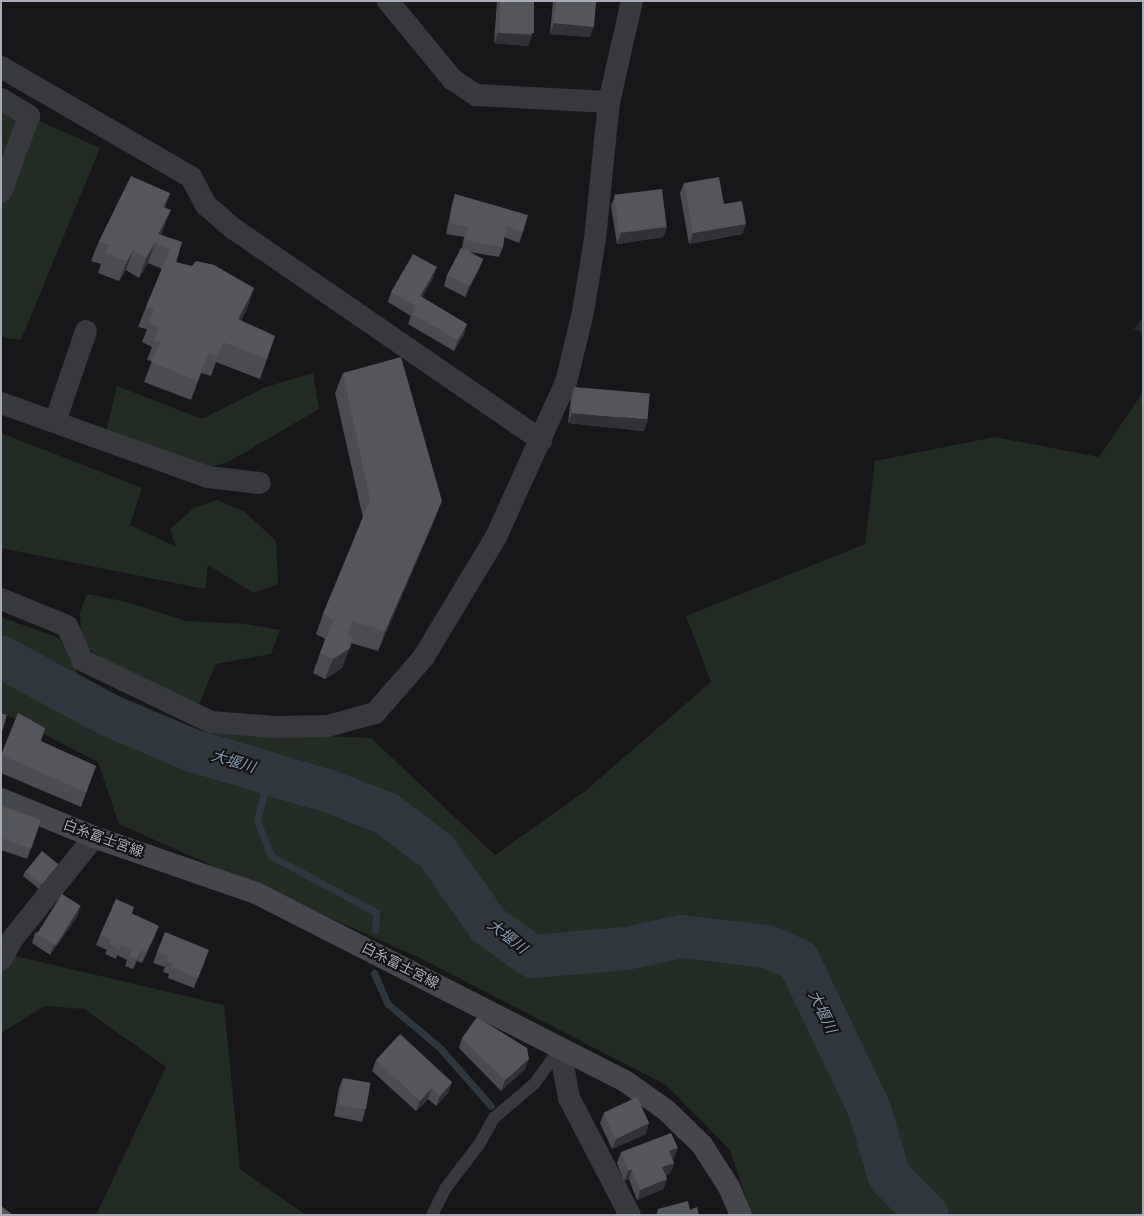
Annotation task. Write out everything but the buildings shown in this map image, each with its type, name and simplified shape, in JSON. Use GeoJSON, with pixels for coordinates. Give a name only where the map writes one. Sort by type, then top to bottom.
{"type":"FeatureCollection","features":[{"type":"Feature","properties":{"kind":"main road","name":"白糸富士宮線"},"geometry":{"type":"LineString","coordinates":[[1,799],[94,837],[256,893],[624,1081],[666,1110],[702,1146],[729,1187],[741,1215]]}},
{"type":"Feature","properties":{"kind":"street"},"geometry":{"type":"LineString","coordinates":[[388,1],[452,79],[476,95],[608,102]]}},
{"type":"Feature","properties":{"kind":"street"},"geometry":{"type":"LineString","coordinates":[[1,599],[67,626],[82,660],[211,722],[275,727],[328,726],[375,713],[401,685],[427,651],[496,537],[566,382],[583,312],[595,238],[608,102],[632,1]]}},
{"type":"Feature","properties":{"kind":"street"},"geometry":{"type":"LineString","coordinates":[[1,67],[191,177],[206,205],[234,229],[541,440]]}},
{"type":"Feature","properties":{"kind":"street"},"geometry":{"type":"LineString","coordinates":[[1,99],[30,116],[1,192]]}},
{"type":"Feature","properties":{"kind":"street"},"geometry":{"type":"LineString","coordinates":[[55,422],[86,331]]}},
{"type":"Feature","properties":{"kind":"street"},"geometry":{"type":"LineString","coordinates":[[1,403],[208,477],[260,483]]}},
{"type":"Feature","properties":{"kind":"street"},"geometry":{"type":"LineString","coordinates":[[1,960],[14,937],[94,837]]}},
{"type":"Feature","properties":{"kind":"street"},"geometry":{"type":"LineString","coordinates":[[560,1049],[569,1098],[630,1215]]}},
{"type":"Feature","properties":{"kind":"lane"},"geometry":{"type":"LineString","coordinates":[[432,1215],[445,1189],[480,1143],[494,1118],[534,1084],[560,1049]]}},
{"type":"Feature","properties":{"kind":"shaded area"},"geometry":{"type":"Polygon","coordinates":[[[1,104],[100,148],[21,340],[1,337],[1,104]]]}},
{"type":"Feature","properties":{"kind":"shaded area"},"geometry":{"type":"Polygon","coordinates":[[[1143,317],[1143,333],[1134,329],[1143,317]]]}},
{"type":"Feature","properties":{"kind":"shaded area"},"geometry":{"type":"Polygon","coordinates":[[[313,373],[319,409],[228,462],[194,472],[106,432],[117,386],[202,419],[266,387],[313,373]]]}},
{"type":"Feature","properties":{"kind":"shaded area"},"geometry":{"type":"Polygon","coordinates":[[[1143,392],[1143,1215],[752,1215],[730,1150],[666,1085],[420,958],[119,824],[98,762],[1,712],[1,617],[59,638],[82,683],[199,731],[371,738],[495,855],[584,792],[711,682],[686,616],[865,544],[875,461],[995,437],[1099,457],[1143,392]]]}},
{"type":"Feature","properties":{"kind":"shaded area"},"geometry":{"type":"Polygon","coordinates":[[[1,433],[142,488],[130,525],[176,547],[170,529],[194,508],[217,500],[245,512],[276,541],[278,584],[253,593],[208,565],[205,589],[1,548],[1,433]]]}},
{"type":"Feature","properties":{"kind":"shaded area"},"geometry":{"type":"Polygon","coordinates":[[[87,594],[127,602],[186,621],[245,624],[280,630],[271,654],[216,664],[199,704],[132,677],[81,644],[80,612],[87,594]]]}},
{"type":"Feature","properties":{"kind":"shaded area"},"geometry":{"type":"Polygon","coordinates":[[[11,955],[224,1005],[240,1169],[306,1215],[96,1215],[166,1067],[84,1009],[45,1006],[1,1033],[1,971],[11,955]]]}},
{"type":"Feature","properties":{"kind":"waterway","name":"大堰川"},"geometry":{"type":"LineString","coordinates":[[1,657],[109,715],[192,750],[329,791],[386,813],[436,851],[488,925],[532,956],[626,948],[681,936],[767,946],[798,960],[869,1109],[889,1176],[927,1215]]}},
{"type":"Feature","properties":{"kind":"waterway"},"geometry":{"type":"LineString","coordinates":[[269,774],[257,820],[271,856],[376,912],[375,930]]}},
{"type":"Feature","properties":{"kind":"waterway"},"geometry":{"type":"LineString","coordinates":[[374,973],[388,1004],[440,1048],[491,1106]]}}]}
